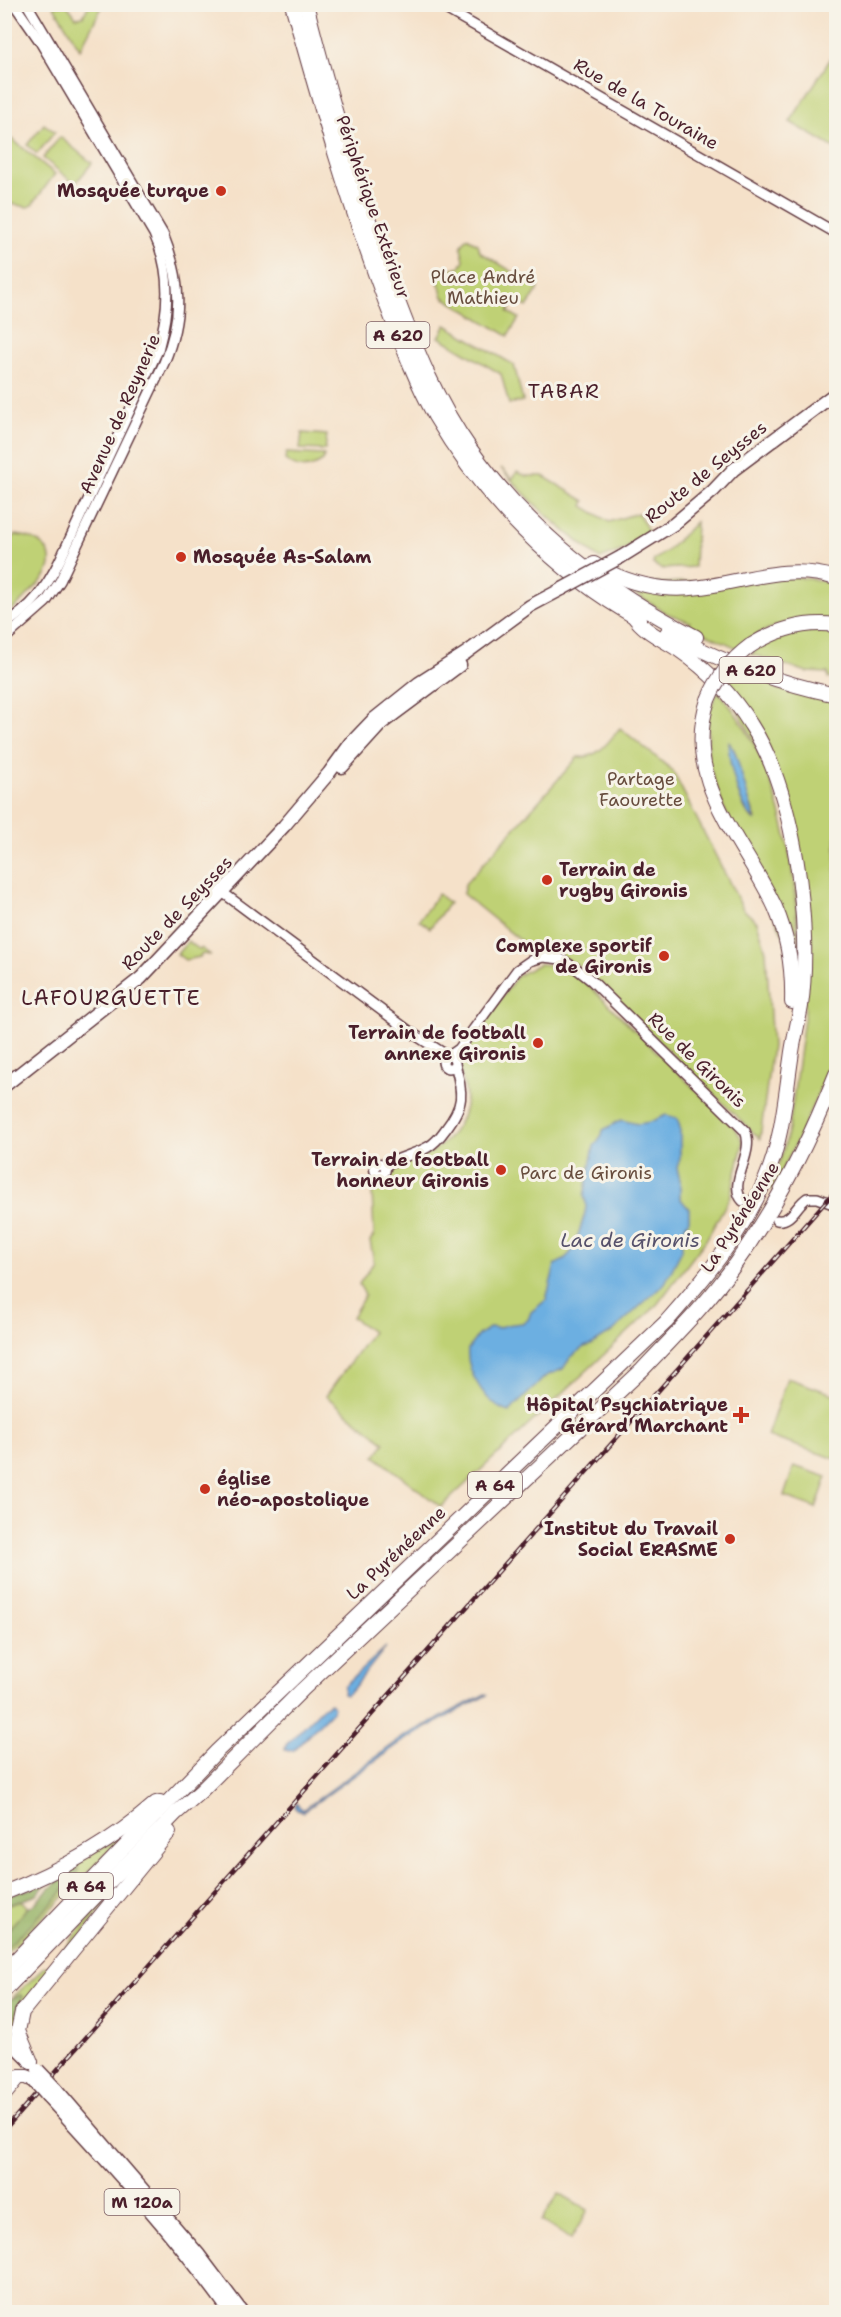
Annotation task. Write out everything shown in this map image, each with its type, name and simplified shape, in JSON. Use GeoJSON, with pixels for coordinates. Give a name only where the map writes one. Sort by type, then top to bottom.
{"type":"FeatureCollection","features":[{"type":"Feature","properties":{"kind":"highway","name":"Périphérique Extérieur"},"geometry":{"type":"LineString","coordinates":[[292,4],[317,99],[353,214],[405,352],[436,418],[480,482],[535,542],[592,588],[633,615],[678,639],[733,663],[782,681],[837,695]]}},
{"type":"Feature","properties":{"kind":"highway","name":"A 620"},"geometry":{"type":"LineString","coordinates":[[306,4],[381,256],[425,369],[443,405],[471,450],[495,482],[550,540],[601,578],[673,626],[755,662],[837,686]]}},
{"type":"Feature","properties":{"kind":"highway"},"geometry":{"type":"LineString","coordinates":[[316,4],[325,43],[324,67]]}},
{"type":"Feature","properties":{"kind":"highway"},"geometry":{"type":"LineString","coordinates":[[531,519],[609,573],[644,585],[683,588],[759,574],[795,571],[837,578]]}},
{"type":"Feature","properties":{"kind":"highway"},"geometry":{"type":"LineString","coordinates":[[633,615],[640,625],[681,651],[710,675],[736,703],[760,740],[776,777],[794,844],[801,903],[802,992],[794,1032]]}},
{"type":"Feature","properties":{"kind":"highway"},"geometry":{"type":"LineString","coordinates":[[794,1032],[791,968],[784,933],[768,894],[723,815],[706,775],[701,731],[708,700],[715,685],[726,669],[750,646],[777,631],[796,626],[837,625]]}},
{"type":"Feature","properties":{"kind":"highway","name":"La Pyrénéenne"},"geometry":{"type":"LineString","coordinates":[[4,1972],[216,1752],[628,1360],[690,1295],[733,1237],[766,1180],[781,1133],[794,1032]]}},
{"type":"Feature","properties":{"kind":"highway","name":"La Pyrénéenne"},"geometry":{"type":"LineString","coordinates":[[4,1991],[160,1829],[302,1689],[642,1370],[705,1302],[732,1269],[765,1219],[794,1166],[837,1074]]}},
{"type":"Feature","properties":{"kind":"highway"},"geometry":{"type":"LineString","coordinates":[[4,2095],[19,2077],[27,2077],[34,2071],[18,2031],[22,2012],[201,1791]]}},
{"type":"Feature","properties":{"kind":"highway"},"geometry":{"type":"LineString","coordinates":[[4,1893],[78,1859],[130,1824],[156,1803],[169,1801]]}},
{"type":"Feature","properties":{"kind":"highway"},"geometry":{"type":"LineString","coordinates":[[4,2062],[4,2079]]}},
{"type":"Feature","properties":{"kind":"main road","name":"Route de Seysses"},"geometry":{"type":"LineString","coordinates":[[4,1086],[134,985],[382,723],[561,589],[621,558],[674,524],[713,491],[736,467],[837,393]]}},
{"type":"Feature","properties":{"kind":"main road","name":"M 120a"},"geometry":{"type":"LineString","coordinates":[[4,2035],[189,2259],[230,2313]]}},
{"type":"Feature","properties":{"kind":"main road","name":"M 120a"},"geometry":{"type":"LineString","coordinates":[[4,2043],[26,2068],[34,2071]]}},
{"type":"Feature","properties":{"kind":"main road","name":"M 120a"},"geometry":{"type":"LineString","coordinates":[[52,2093],[199,2255],[242,2313]]}},
{"type":"Feature","properties":{"kind":"street","name":"Avenue de Reynerie"},"geometry":{"type":"LineString","coordinates":[[6,632],[39,596],[60,560],[158,350],[163,334],[168,295],[166,269],[154,234],[39,40],[14,4]]}},
{"type":"Feature","properties":{"kind":"street","name":"Avenue de Reynerie"},"geometry":{"type":"LineString","coordinates":[[6,632],[46,602],[67,567],[164,363],[174,337],[179,308],[176,276],[163,234],[27,4]]}},
{"type":"Feature","properties":{"kind":"street","name":"Rue de la Touraine"},"geometry":{"type":"LineString","coordinates":[[437,4],[837,233]]}},
{"type":"Feature","properties":{"kind":"street"},"geometry":{"type":"LineString","coordinates":[[222,892],[450,1061],[461,1088],[461,1100],[455,1117],[434,1143],[388,1164]]}},
{"type":"Feature","properties":{"kind":"street","name":"Rue de Gironis"},"geometry":{"type":"LineString","coordinates":[[450,1061],[512,978],[526,967],[539,962],[551,960],[569,964],[592,981],[745,1131],[748,1144],[737,1187],[743,1201]]}},
{"type":"Feature","properties":{"kind":"street"},"geometry":{"type":"LineString","coordinates":[[777,1220],[788,1218],[802,1201],[810,1197],[837,1205]]}},
{"type":"Feature","properties":{"kind":"green space"},"geometry":{"type":"Polygon","coordinates":[[[53,5],[67,5],[76,17],[83,16],[89,5],[103,5],[80,49],[53,5]]]}},
{"type":"Feature","properties":{"kind":"green space"},"geometry":{"type":"Polygon","coordinates":[[[831,58],[836,61],[836,149],[790,122],[831,58]]]}},
{"type":"Feature","properties":{"kind":"green space"},"geometry":{"type":"Polygon","coordinates":[[[44,124],[55,132],[37,154],[27,145],[44,124]]]}},
{"type":"Feature","properties":{"kind":"green space"},"geometry":{"type":"Polygon","coordinates":[[[5,137],[13,140],[55,174],[32,205],[28,207],[5,203],[5,137]]]}},
{"type":"Feature","properties":{"kind":"green space"},"geometry":{"type":"Polygon","coordinates":[[[60,137],[92,163],[75,184],[43,158],[60,137]]]}},
{"type":"Feature","properties":{"kind":"green space","name":"Place André Mathieu"},"geometry":{"type":"Polygon","coordinates":[[[467,238],[478,244],[480,252],[539,288],[527,307],[515,300],[508,312],[519,318],[508,336],[443,297],[435,270],[447,271],[460,267],[464,260],[461,247],[467,238]]]}},
{"type":"Feature","properties":{"kind":"green space"},"geometry":{"type":"Polygon","coordinates":[[[446,325],[514,365],[523,401],[509,404],[501,374],[439,337],[446,325]]]}},
{"type":"Feature","properties":{"kind":"green space"},"geometry":{"type":"Polygon","coordinates":[[[302,433],[327,435],[325,450],[300,449],[302,433]]]}},
{"type":"Feature","properties":{"kind":"green space"},"geometry":{"type":"Polygon","coordinates":[[[286,453],[324,455],[323,461],[304,468],[294,466],[285,460],[286,453]]]}},
{"type":"Feature","properties":{"kind":"green space"},"geometry":{"type":"Polygon","coordinates":[[[501,468],[512,479],[517,472],[526,476],[543,476],[585,501],[583,506],[609,522],[638,513],[649,532],[623,550],[600,559],[548,516],[501,468]]]}},
{"type":"Feature","properties":{"kind":"green space"},"geometry":{"type":"Polygon","coordinates":[[[696,522],[694,567],[661,569],[653,564],[654,560],[667,551],[696,522]]]}},
{"type":"Feature","properties":{"kind":"green space"},"geometry":{"type":"Polygon","coordinates":[[[15,535],[31,538],[44,546],[50,558],[50,566],[39,583],[17,606],[5,614],[5,547],[15,535]]]}},
{"type":"Feature","properties":{"kind":"green space"},"geometry":{"type":"Polygon","coordinates":[[[791,576],[836,583],[836,619],[795,621],[773,627],[737,648],[688,626],[690,622],[666,613],[624,587],[627,585],[791,576]]]}},
{"type":"Feature","properties":{"kind":"green space"},"geometry":{"type":"Polygon","coordinates":[[[801,630],[836,630],[836,679],[828,678],[828,673],[807,672],[751,654],[765,642],[801,630]]]}},
{"type":"Feature","properties":{"kind":"green space"},"geometry":{"type":"Polygon","coordinates":[[[732,670],[776,686],[777,689],[836,701],[836,1052],[798,1139],[772,1190],[770,1189],[789,1129],[805,1011],[791,810],[723,682],[732,670]]]}},
{"type":"Feature","properties":{"kind":"green space"},"geometry":{"type":"Polygon","coordinates":[[[718,691],[740,720],[758,752],[772,785],[790,856],[797,929],[797,965],[723,806],[708,761],[708,714],[718,691]],[[734,749],[729,751],[737,788],[743,805],[753,820],[756,819],[734,749]]]}},
{"type":"Feature","properties":{"kind":"green space","name":"Complexe sportif de Gironis"},"geometry":{"type":"Polygon","coordinates":[[[620,728],[672,770],[743,909],[757,922],[766,951],[772,1046],[760,1139],[583,968],[547,949],[537,954],[463,894],[465,884],[578,757],[597,752],[620,728]]]}},
{"type":"Feature","properties":{"kind":"green space"},"geometry":{"type":"Polygon","coordinates":[[[438,894],[449,903],[430,928],[419,920],[438,894]]]}},
{"type":"Feature","properties":{"kind":"green space"},"geometry":{"type":"Polygon","coordinates":[[[188,941],[211,955],[202,954],[200,957],[185,960],[177,954],[188,941]]]}},
{"type":"Feature","properties":{"kind":"green space","name":"Parc de Gironis"},"geometry":{"type":"Polygon","coordinates":[[[539,964],[559,966],[578,975],[736,1129],[743,1142],[742,1148],[730,1197],[706,1240],[656,1306],[441,1507],[375,1456],[385,1443],[326,1396],[372,1332],[352,1317],[365,1295],[359,1284],[374,1262],[370,1241],[374,1235],[372,1191],[375,1184],[388,1181],[394,1167],[421,1157],[441,1146],[453,1132],[462,1116],[466,1098],[460,1057],[517,976],[539,964]]]}},
{"type":"Feature","properties":{"kind":"green space"},"geometry":{"type":"Polygon","coordinates":[[[787,1378],[836,1395],[836,1459],[767,1436],[787,1378]]]}},
{"type":"Feature","properties":{"kind":"green space"},"geometry":{"type":"Polygon","coordinates":[[[794,1466],[827,1477],[816,1508],[784,1496],[794,1466]]]}},
{"type":"Feature","properties":{"kind":"green space"},"geometry":{"type":"Polygon","coordinates":[[[126,1833],[5,1954],[4,1950],[57,1898],[79,1870],[73,1869],[50,1880],[126,1833]]]}},
{"type":"Feature","properties":{"kind":"green space"},"geometry":{"type":"Polygon","coordinates":[[[78,1867],[77,1874],[57,1898],[5,1950],[5,1933],[27,1908],[32,1906],[63,1876],[78,1867]]]}},
{"type":"Feature","properties":{"kind":"green space"},"geometry":{"type":"Polygon","coordinates":[[[46,1884],[37,1895],[5,1906],[4,1897],[46,1884]]]}},
{"type":"Feature","properties":{"kind":"green space"},"geometry":{"type":"Polygon","coordinates":[[[116,1888],[15,2030],[11,2032],[7,2026],[22,2001],[11,1999],[45,1967],[49,1967],[91,1914],[116,1888]]]}},
{"type":"Feature","properties":{"kind":"green space"},"geometry":{"type":"Polygon","coordinates":[[[22,1901],[28,1908],[5,1933],[5,1906],[22,1901]]]}},
{"type":"Feature","properties":{"kind":"green space"},"geometry":{"type":"Polygon","coordinates":[[[20,1995],[23,1996],[20,2004],[7,2026],[5,2024],[5,2005],[20,1995]]]}},
{"type":"Feature","properties":{"kind":"green space"},"geometry":{"type":"Polygon","coordinates":[[[559,2193],[588,2210],[571,2239],[541,2221],[559,2193]]]}},
{"type":"Feature","properties":{"kind":"water"},"geometry":{"type":"Polygon","coordinates":[[[729,742],[735,752],[755,820],[744,806],[736,784],[730,760],[729,742]]]}},
{"type":"Feature","properties":{"kind":"water","name":"Lac de Gironis"},"geometry":{"type":"Polygon","coordinates":[[[666,1115],[677,1118],[680,1127],[680,1158],[677,1168],[680,1198],[689,1209],[689,1220],[682,1236],[682,1250],[665,1283],[612,1332],[584,1347],[570,1358],[563,1369],[546,1376],[509,1412],[501,1409],[479,1387],[470,1367],[468,1349],[478,1335],[491,1327],[498,1328],[528,1320],[531,1312],[546,1300],[555,1265],[567,1257],[576,1242],[586,1210],[584,1196],[594,1146],[603,1130],[621,1120],[638,1124],[666,1115]]]}},
{"type":"Feature","properties":{"kind":"water"},"geometry":{"type":"Polygon","coordinates":[[[386,1647],[352,1690],[346,1695],[343,1694],[344,1686],[386,1647]]]}},
{"type":"Feature","properties":{"kind":"water"},"geometry":{"type":"Polygon","coordinates":[[[487,1695],[406,1739],[303,1812],[295,1808],[296,1803],[303,1810],[405,1736],[487,1695]]]}},
{"type":"Feature","properties":{"kind":"water"},"geometry":{"type":"Polygon","coordinates":[[[330,1703],[334,1707],[332,1711],[294,1750],[285,1749],[286,1745],[323,1707],[330,1703]]]}},
{"type":"Feature","properties":{"kind":"railway"},"geometry":{"type":"LineString","coordinates":[[4,2130],[836,1190]]}},
{"type":"Feature","properties":{"kind":"place","name":"Mosquée turque"},"geometry":{"type":"Point","coordinates":[221,191]}},
{"type":"Feature","properties":{"kind":"place","name":"Mosquée As-Salam"},"geometry":{"type":"Point","coordinates":[181,557]}},
{"type":"Feature","properties":{"kind":"place","name":"Terrain de rugby Gironis"},"geometry":{"type":"Point","coordinates":[547,880]}},
{"type":"Feature","properties":{"kind":"place","name":"Complexe sportif de Gironis"},"geometry":{"type":"Point","coordinates":[664,956]}},
{"type":"Feature","properties":{"kind":"place","name":"Terrain de football annexe Gironis"},"geometry":{"type":"Point","coordinates":[538,1043]}},
{"type":"Feature","properties":{"kind":"place","name":"Terrain de football honneur Gironis"},"geometry":{"type":"Point","coordinates":[501,1170]}},
{"type":"Feature","properties":{"kind":"place","name":"Hôpital Psychiatrique Gérard Marchant"},"geometry":{"type":"Point","coordinates":[741,1415]}},
{"type":"Feature","properties":{"kind":"place","name":"église néo-apostolique"},"geometry":{"type":"Point","coordinates":[205,1489]}},
{"type":"Feature","properties":{"kind":"place","name":"Institut du Travail Social ERASME"},"geometry":{"type":"Point","coordinates":[730,1539]}},
{"type":"Feature","properties":{"kind":"district","name":"TABAR"},"geometry":{"type":"Point","coordinates":[564,391]}},
{"type":"Feature","properties":{"kind":"district","name":"LAFOURGUETTE"},"geometry":{"type":"Point","coordinates":[111,998]}},
{"type":"Feature","properties":{"kind":"park label","name":"Partage Faourette"},"geometry":{"type":"Point","coordinates":[641,789]}}]}
